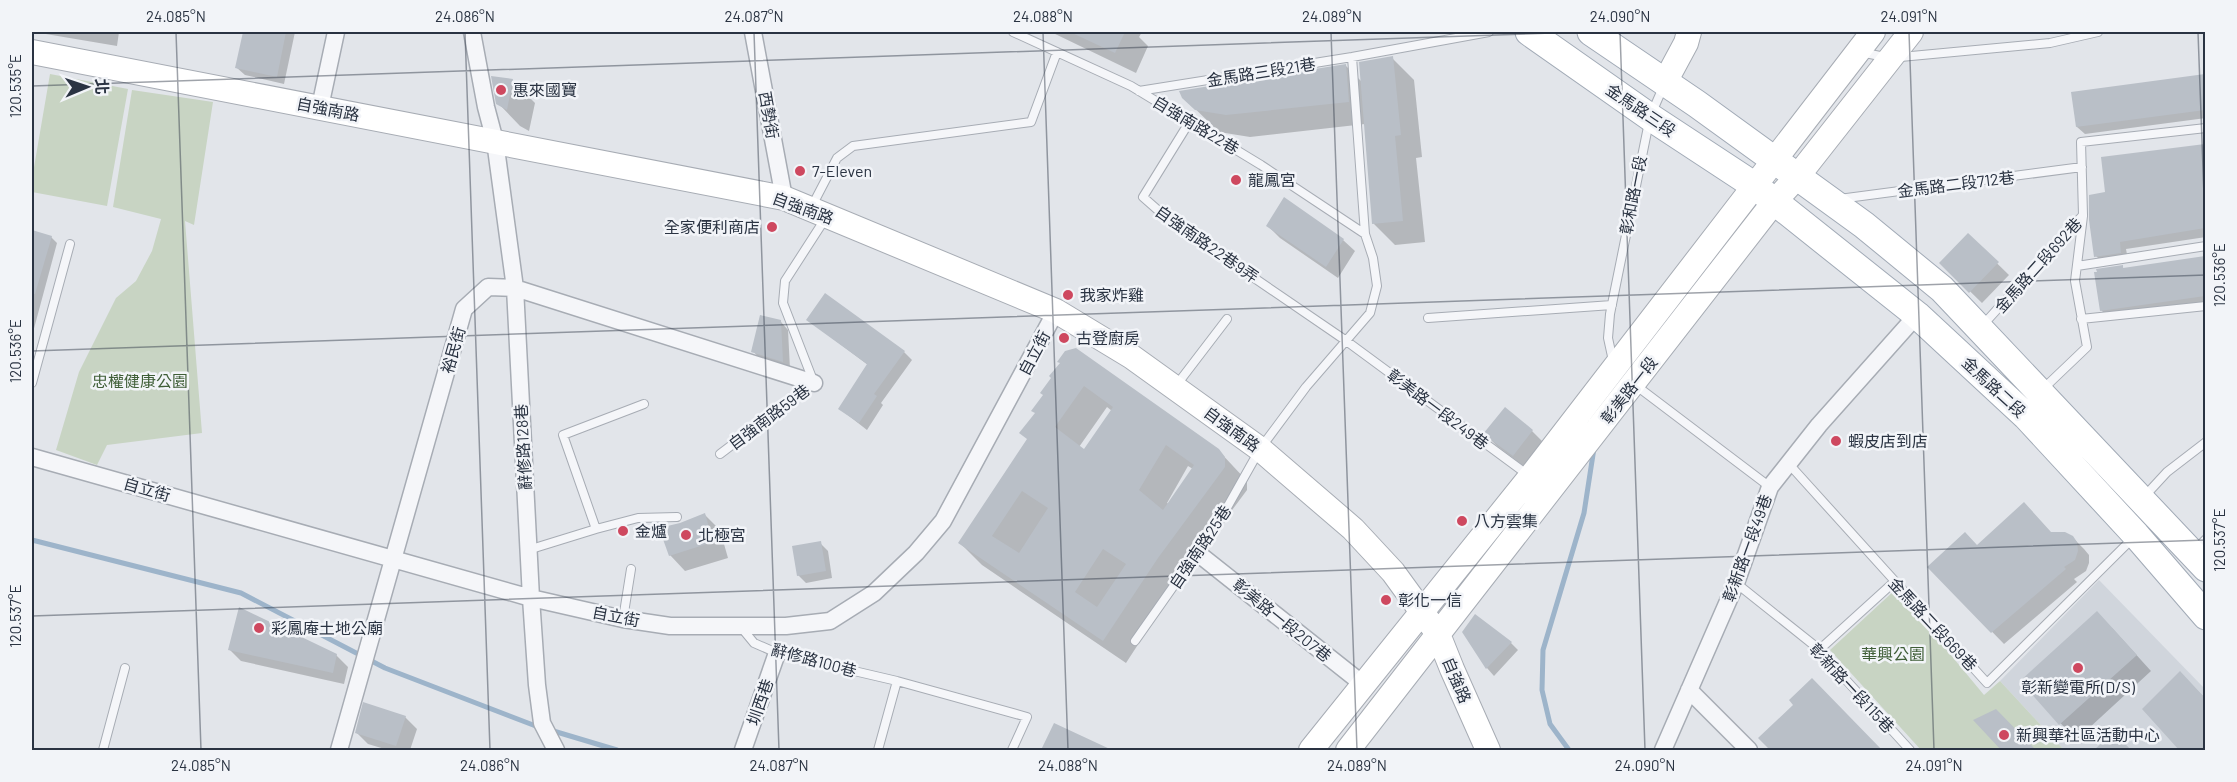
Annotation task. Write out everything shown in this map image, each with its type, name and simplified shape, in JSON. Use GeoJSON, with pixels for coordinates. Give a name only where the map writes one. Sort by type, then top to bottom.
{"type":"FeatureCollection","features":[{"type":"Feature","properties":{"kind":"main road","name":"金馬路三段"},"geometry":{"type":"LineString","coordinates":[[1529,32],[1764,194]]}},
{"type":"Feature","properties":{"kind":"main road"},"geometry":{"type":"LineString","coordinates":[[1591,32],[1775,161]]}},
{"type":"Feature","properties":{"kind":"main road","name":"金馬路二段"},"geometry":{"type":"LineString","coordinates":[[1775,161],[1864,225],[1942,289],[2141,500],[2201,553]]}},
{"type":"Feature","properties":{"kind":"main road","name":"金馬路二段"},"geometry":{"type":"LineString","coordinates":[[1764,194],[1917,315],[2026,416],[2136,535],[2205,616]]}},
{"type":"Feature","properties":{"kind":"street"},"geometry":{"type":"LineString","coordinates":[[320,107],[336,32]]}},
{"type":"Feature","properties":{"kind":"street","name":"辭修路128巷"},"geometry":{"type":"LineString","coordinates":[[472,32],[495,141],[515,288],[537,685],[542,723],[556,750]]}},
{"type":"Feature","properties":{"kind":"street","name":"西勢街"},"geometry":{"type":"LineString","coordinates":[[753,32],[784,198]]}},
{"type":"Feature","properties":{"kind":"street","name":"彰和路一段"},"geometry":{"type":"LineString","coordinates":[[1665,82],[1686,43],[1689,32]]}},
{"type":"Feature","properties":{"kind":"street","name":"彰美路一段"},"geometry":{"type":"LineString","coordinates":[[1348,750],[1634,384],[1764,194],[1775,161],[1873,32]]}},
{"type":"Feature","properties":{"kind":"street","name":"彰美路一段"},"geometry":{"type":"LineString","coordinates":[[1311,750],[1531,477],[1614,366],[1764,194],[1797,177],[1911,32]]}},
{"type":"Feature","properties":{"kind":"street","name":"自強南路"},"geometry":{"type":"LineString","coordinates":[[32,52],[784,198],[1056,311],[1132,357],[1260,449],[1353,529],[1393,572],[1422,613]]}},
{"type":"Feature","properties":{"kind":"street","name":"裕民街"},"geometry":{"type":"LineString","coordinates":[[339,750],[464,309],[488,287],[515,288],[814,383]]}},
{"type":"Feature","properties":{"kind":"street","name":"自立街"},"geometry":{"type":"LineString","coordinates":[[32,457],[531,598],[623,619],[670,626],[786,626],[830,621],[874,593],[916,553],[943,521],[1056,311]]}},
{"type":"Feature","properties":{"kind":"street","name":"彰新路一段49巷"},"geometry":{"type":"LineString","coordinates":[[1663,750],[1736,583],[1770,487],[1787,463],[1917,315]]}},
{"type":"Feature","properties":{"kind":"street","name":"彰美路一段207巷"},"geometry":{"type":"LineString","coordinates":[[1200,555],[1364,685]]}},
{"type":"Feature","properties":{"kind":"street","name":"自強路"},"geometry":{"type":"LineString","coordinates":[[1422,613],[1438,634],[1488,750]]}},
{"type":"Feature","properties":{"kind":"street","name":"圳西巷"},"geometry":{"type":"LineString","coordinates":[[743,750],[777,653]]}},
{"type":"Feature","properties":{"kind":"street"},"geometry":{"type":"LineString","coordinates":[[1689,690],[1749,750]]}},
{"type":"Feature","properties":{"kind":"lane","name":"自強南路22巷"},"geometry":{"type":"LineString","coordinates":[[1013,32],[1139,91],[1261,165],[1365,234]]}},
{"type":"Feature","properties":{"kind":"lane","name":"金馬路三段21巷"},"geometry":{"type":"LineString","coordinates":[[1139,91],[1352,57],[1489,32]]}},
{"type":"Feature","properties":{"kind":"lane"},"geometry":{"type":"LineString","coordinates":[[1857,52],[1890,58],[2050,43],[2098,32]]}},
{"type":"Feature","properties":{"kind":"lane","name":"自強南路59巷"},"geometry":{"type":"LineString","coordinates":[[720,454],[814,383],[783,303],[785,281],[819,213],[837,158],[854,146],[1031,122],[1057,52]]}},
{"type":"Feature","properties":{"kind":"lane"},"geometry":{"type":"LineString","coordinates":[[1260,449],[1306,387],[1371,313],[1377,286],[1373,258],[1365,234],[1352,57]]}},
{"type":"Feature","properties":{"kind":"lane","name":"彰和路一段"},"geometry":{"type":"LineString","coordinates":[[1614,366],[1608,338],[1612,304],[1650,117],[1665,82]]}},
{"type":"Feature","properties":{"kind":"lane","name":"自強南路22巷9弄"},"geometry":{"type":"LineString","coordinates":[[1190,122],[1143,197],[1168,219],[1345,340]]}},
{"type":"Feature","properties":{"kind":"lane","name":"金馬路二段692巷"},"geometry":{"type":"LineString","coordinates":[[1980,329],[2083,215],[2081,142],[2205,128]]}},
{"type":"Feature","properties":{"kind":"lane","name":"金馬路二段712巷"},"geometry":{"type":"LineString","coordinates":[[1830,200],[2082,168]]}},
{"type":"Feature","properties":{"kind":"lane"},"geometry":{"type":"LineString","coordinates":[[2041,392],[2087,347],[2080,319],[2075,281],[2083,215]]}},
{"type":"Feature","properties":{"kind":"lane"},"geometry":{"type":"LineString","coordinates":[[32,383],[70,244]]}},
{"type":"Feature","properties":{"kind":"lane"},"geometry":{"type":"LineString","coordinates":[[2077,266],[2205,246]]}},
{"type":"Feature","properties":{"kind":"lane"},"geometry":{"type":"LineString","coordinates":[[1428,318],[1612,304]]}},
{"type":"Feature","properties":{"kind":"lane"},"geometry":{"type":"LineString","coordinates":[[2080,319],[2205,306]]}},
{"type":"Feature","properties":{"kind":"lane"},"geometry":{"type":"LineString","coordinates":[[1175,388],[1227,319]]}},
{"type":"Feature","properties":{"kind":"lane","name":"彰美路一段249巷"},"geometry":{"type":"LineString","coordinates":[[1345,340],[1531,477]]}},
{"type":"Feature","properties":{"kind":"lane"},"geometry":{"type":"LineString","coordinates":[[1634,384],[1770,487]]}},
{"type":"Feature","properties":{"kind":"lane"},"geometry":{"type":"LineString","coordinates":[[596,529],[563,435],[644,404]]}},
{"type":"Feature","properties":{"kind":"lane"},"geometry":{"type":"LineString","coordinates":[[2141,500],[2167,472],[2205,442]]}},
{"type":"Feature","properties":{"kind":"lane","name":"自強南路25巷"},"geometry":{"type":"LineString","coordinates":[[1135,641],[1220,520],[1260,449]]}},
{"type":"Feature","properties":{"kind":"lane","name":"金馬路二段669巷"},"geometry":{"type":"LineString","coordinates":[[1787,463],[1987,683],[2136,535]]}},
{"type":"Feature","properties":{"kind":"lane"},"geometry":{"type":"LineString","coordinates":[[528,550],[638,518],[677,517]]}},
{"type":"Feature","properties":{"kind":"lane"},"geometry":{"type":"LineString","coordinates":[[623,619],[631,569]]}},
{"type":"Feature","properties":{"kind":"lane"},"geometry":{"type":"LineString","coordinates":[[1820,650],[1894,582]]}},
{"type":"Feature","properties":{"kind":"lane","name":"彰新路一段115巷"},"geometry":{"type":"LineString","coordinates":[[1736,583],[1820,650],[1910,750]]}},
{"type":"Feature","properties":{"kind":"lane","name":"辭修路100巷"},"geometry":{"type":"LineString","coordinates":[[740,626],[754,643],[777,653],[897,681],[1027,717],[1012,750]]}},
{"type":"Feature","properties":{"kind":"lane"},"geometry":{"type":"LineString","coordinates":[[103,750],[126,668]]}},
{"type":"Feature","properties":{"kind":"lane"},"geometry":{"type":"LineString","coordinates":[[878,750],[897,681]]}},
{"type":"Feature","properties":{"kind":"shaded area"},"geometry":{"type":"Polygon","coordinates":[[[2099,580],[2205,689],[2205,750],[2064,750],[2000,681],[2099,580]]]}},
{"type":"Feature","properties":{"kind":"green space"},"geometry":{"type":"Polygon","coordinates":[[[50,74],[128,89],[107,206],[32,192],[32,179],[50,74]]]}},
{"type":"Feature","properties":{"kind":"green space","name":"忠權健康公園"},"geometry":{"type":"Polygon","coordinates":[[[132,90],[213,102],[194,225],[185,221],[202,433],[107,445],[97,465],[56,450],[79,372],[116,298],[136,281],[152,251],[161,219],[113,207],[132,90]]]}},
{"type":"Feature","properties":{"kind":"green space","name":"華興公園"},"geometry":{"type":"Polygon","coordinates":[[[1896,589],[1984,695],[2000,681],[2064,750],[1921,750],[1830,650],[1896,589]]]}},
{"type":"Feature","properties":{"kind":"building"},"geometry":{"type":"Polygon","coordinates":[[[243,32],[286,32],[277,77],[235,68],[243,32]]]}},
{"type":"Feature","properties":{"kind":"building"},"geometry":{"type":"Polygon","coordinates":[[[1070,32],[1125,32],[1115,53],[1070,32]]]}},
{"type":"Feature","properties":{"kind":"building"},"geometry":{"type":"Polygon","coordinates":[[[1393,56],[1401,135],[1395,136],[1403,221],[1372,224],[1359,62],[1393,56]]]}},
{"type":"Feature","properties":{"kind":"building"},"geometry":{"type":"Polygon","coordinates":[[[1346,64],[1349,102],[1226,115],[1195,110],[1182,98],[1179,91],[1346,64]]]}},
{"type":"Feature","properties":{"kind":"building"},"geometry":{"type":"Polygon","coordinates":[[[2205,74],[2205,110],[2076,127],[2071,92],[2205,74]]]}},
{"type":"Feature","properties":{"kind":"building","name":"惠來國寶"},"geometry":{"type":"Polygon","coordinates":[[[491,76],[513,79],[507,110],[496,104],[491,76]]]}},
{"type":"Feature","properties":{"kind":"building"},"geometry":{"type":"Polygon","coordinates":[[[2205,144],[2205,228],[2120,242],[2121,253],[2094,257],[2089,220],[2089,195],[2105,192],[2101,157],[2205,144]]]}},
{"type":"Feature","properties":{"kind":"building"},"geometry":{"type":"Polygon","coordinates":[[[1284,197],[1344,239],[1326,267],[1266,226],[1284,197]]]}},
{"type":"Feature","properties":{"kind":"building"},"geometry":{"type":"Polygon","coordinates":[[[32,230],[52,236],[35,294],[32,294],[32,230]]]}},
{"type":"Feature","properties":{"kind":"building"},"geometry":{"type":"Polygon","coordinates":[[[1968,233],[1999,262],[1969,293],[1939,263],[1968,233]]]}},
{"type":"Feature","properties":{"kind":"building"},"geometry":{"type":"Polygon","coordinates":[[[2205,256],[2205,296],[2100,311],[2094,272],[2097,272],[2096,269],[2123,265],[2123,268],[2205,256]]]}},
{"type":"Feature","properties":{"kind":"building"},"geometry":{"type":"Polygon","coordinates":[[[825,293],[905,351],[874,394],[877,396],[859,423],[838,409],[867,364],[806,320],[825,293]]]}},
{"type":"Feature","properties":{"kind":"building"},"geometry":{"type":"Polygon","coordinates":[[[760,315],[781,320],[783,362],[751,352],[760,315]]]}},
{"type":"Feature","properties":{"kind":"building"},"geometry":{"type":"Polygon","coordinates":[[[1076,348],[1219,449],[1225,457],[1225,467],[1158,558],[1103,641],[958,543],[1027,439],[1019,433],[1035,413],[1031,411],[1043,395],[1040,393],[1051,378],[1049,376],[1060,363],[1057,362],[1065,351],[1076,348]],[[1084,386],[1055,427],[1084,449],[1113,407],[1084,386]],[[1166,445],[1139,490],[1163,510],[1194,465],[1166,445]],[[1022,491],[992,536],[1019,553],[1048,508],[1022,491]],[[1103,549],[1075,592],[1097,607],[1126,564],[1103,549]]]}},
{"type":"Feature","properties":{"kind":"building"},"geometry":{"type":"Polygon","coordinates":[[[1505,407],[1533,430],[1513,456],[1483,434],[1505,407]]]}},
{"type":"Feature","properties":{"kind":"building"},"geometry":{"type":"Polygon","coordinates":[[[2024,502],[2051,532],[2065,532],[2073,536],[2077,542],[2078,551],[2075,560],[2064,567],[2066,569],[1991,633],[1927,567],[1965,532],[1977,545],[2024,502]]]}},
{"type":"Feature","properties":{"kind":"building","name":"北極宮"},"geometry":{"type":"Polygon","coordinates":[[[705,513],[713,542],[669,556],[659,528],[705,513]]]}},
{"type":"Feature","properties":{"kind":"building"},"geometry":{"type":"Polygon","coordinates":[[[821,541],[826,571],[797,576],[792,546],[821,541]]]}},
{"type":"Feature","properties":{"kind":"building","name":"彩鳳庵土地公廟"},"geometry":{"type":"Polygon","coordinates":[[[239,607],[337,654],[333,673],[228,650],[239,607]]]}},
{"type":"Feature","properties":{"kind":"building","name":"彰新變電所(D/S)"},"geometry":{"type":"Polygon","coordinates":[[[2097,611],[2137,655],[2059,725],[2020,681],[2097,611]]]}},
{"type":"Feature","properties":{"kind":"building"},"geometry":{"type":"Polygon","coordinates":[[[1475,614],[1512,642],[1486,669],[1462,632],[1475,614]]]}},
{"type":"Feature","properties":{"kind":"building"},"geometry":{"type":"Polygon","coordinates":[[[2180,671],[2205,698],[2205,750],[2179,750],[2142,709],[2180,671]]]}},
{"type":"Feature","properties":{"kind":"building"},"geometry":{"type":"Polygon","coordinates":[[[1812,678],[1882,750],[1770,750],[1758,738],[1793,705],[1789,700],[1812,678]]]}},
{"type":"Feature","properties":{"kind":"building"},"geometry":{"type":"Polygon","coordinates":[[[363,702],[406,716],[396,746],[355,733],[363,702]]]}},
{"type":"Feature","properties":{"kind":"building","name":"新興華社區活動中心"},"geometry":{"type":"Polygon","coordinates":[[[1996,709],[2036,750],[2001,750],[1973,720],[1996,709]]]}},
{"type":"Feature","properties":{"kind":"building"},"geometry":{"type":"Polygon","coordinates":[[[1054,723],[1112,750],[1041,750],[1054,723]]]}},
{"type":"Feature","properties":{"kind":"building"},"geometry":{"type":"Polygon","coordinates":[[[2114,732],[2131,750],[2094,750],[2114,732]]]}},
{"type":"Feature","properties":{"kind":"waterway"},"geometry":{"type":"LineString","coordinates":[[1569,750],[1550,724],[1542,690],[1543,650],[1584,513],[1594,448]]}},
{"type":"Feature","properties":{"kind":"waterway"},"geometry":{"type":"LineString","coordinates":[[32,540],[241,593],[385,668],[541,728]]}},
{"type":"Feature","properties":{"kind":"waterway"},"geometry":{"type":"LineString","coordinates":[[550,730],[617,750]]}},
{"type":"Feature","properties":{"kind":"place","name":"惠來國寶"},"geometry":{"type":"Point","coordinates":[501,90]}},
{"type":"Feature","properties":{"kind":"place","name":"7-Eleven"},"geometry":{"type":"Point","coordinates":[800,171]}},
{"type":"Feature","properties":{"kind":"place","name":"龍鳳宮"},"geometry":{"type":"Point","coordinates":[1236,180]}},
{"type":"Feature","properties":{"kind":"place","name":"全家便利商店"},"geometry":{"type":"Point","coordinates":[772,227]}},
{"type":"Feature","properties":{"kind":"place","name":"我家炸雞"},"geometry":{"type":"Point","coordinates":[1068,295]}},
{"type":"Feature","properties":{"kind":"place","name":"古登廚房"},"geometry":{"type":"Point","coordinates":[1064,338]}},
{"type":"Feature","properties":{"kind":"place","name":"蝦皮店到店"},"geometry":{"type":"Point","coordinates":[1836,441]}},
{"type":"Feature","properties":{"kind":"place","name":"八方雲集"},"geometry":{"type":"Point","coordinates":[1462,521]}},
{"type":"Feature","properties":{"kind":"place","name":"金爐"},"geometry":{"type":"Point","coordinates":[623,531]}},
{"type":"Feature","properties":{"kind":"place","name":"北極宮"},"geometry":{"type":"Point","coordinates":[686,535]}},
{"type":"Feature","properties":{"kind":"place","name":"彰化一信"},"geometry":{"type":"Point","coordinates":[1386,600]}},
{"type":"Feature","properties":{"kind":"place","name":"彩鳳庵土地公廟"},"geometry":{"type":"Point","coordinates":[259,628]}},
{"type":"Feature","properties":{"kind":"place","name":"彰新變電所(D/S)"},"geometry":{"type":"Point","coordinates":[2078,668]}},
{"type":"Feature","properties":{"kind":"place","name":"新興華社區活動中心"},"geometry":{"type":"Point","coordinates":[2004,735]}}]}
